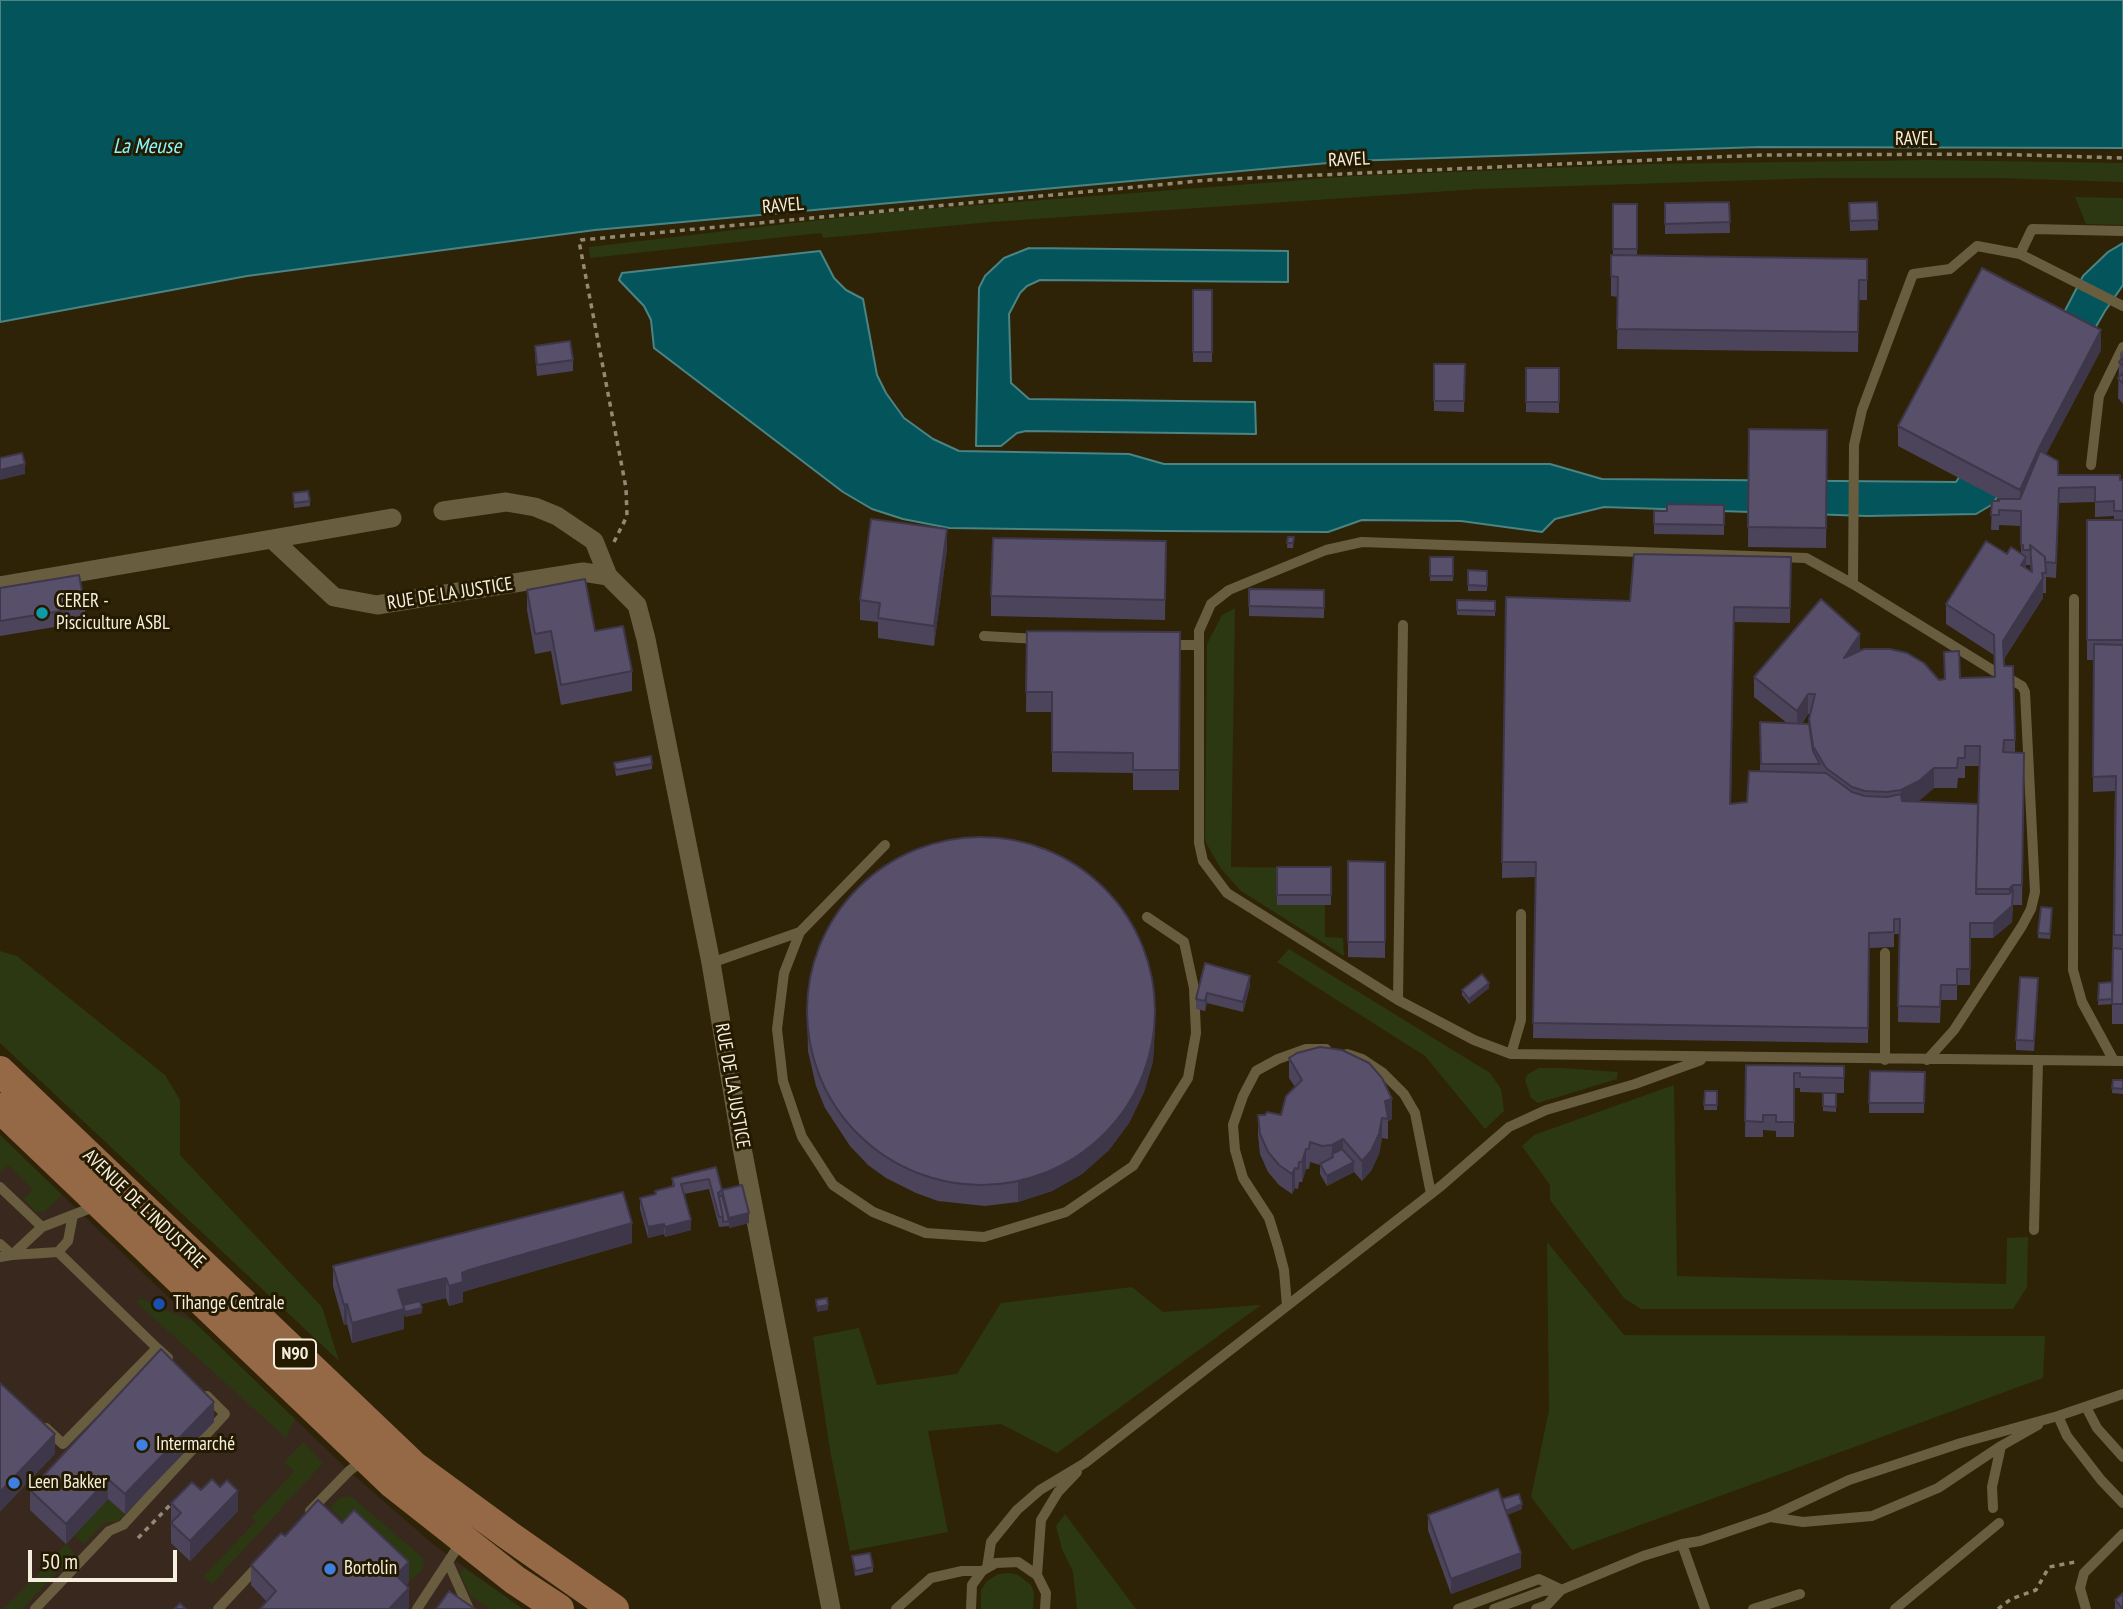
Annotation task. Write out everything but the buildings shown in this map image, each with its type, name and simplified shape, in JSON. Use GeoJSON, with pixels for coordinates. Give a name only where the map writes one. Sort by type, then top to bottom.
{"type":"FeatureCollection","features":[{"type":"Feature","properties":{"kind":"main road","name":"AVENUE DE L'INDUSTRIE"},"geometry":{"type":"LineString","coordinates":[[0,1072],[111,1195],[376,1449],[425,1474],[614,1609]]}},
{"type":"Feature","properties":{"kind":"main road","name":"AVENUE DE L'INDUSTRIE"},"geometry":{"type":"LineString","coordinates":[[0,1108],[111,1195]]}},
{"type":"Feature","properties":{"kind":"main road","name":"AVENUE DE L'INDUSTRIE"},"geometry":{"type":"LineString","coordinates":[[376,1449],[393,1483],[455,1550],[515,1580],[559,1609]]}},
{"type":"Feature","properties":{"kind":"street","name":"RUE DE LA JUSTICE"},"geometry":{"type":"LineString","coordinates":[[443,511],[506,502],[535,507],[557,516],[594,541],[608,576],[637,605],[711,963],[742,1149],[831,1609]]}},
{"type":"Feature","properties":{"kind":"street"},"geometry":{"type":"LineString","coordinates":[[0,586],[393,518]]}},
{"type":"Feature","properties":{"kind":"street","name":"RUE DE LA JUSTICE"},"geometry":{"type":"LineString","coordinates":[[272,539],[334,597],[377,606],[583,572],[608,576]]}},
{"type":"Feature","properties":{"kind":"lane"},"geometry":{"type":"LineString","coordinates":[[2020,254],[2032,229],[2123,231]]}},
{"type":"Feature","properties":{"kind":"lane"},"geometry":{"type":"LineString","coordinates":[[1853,584],[1854,445],[1862,410],[1913,274],[1950,269],[1977,246],[2020,254],[2123,306]]}},
{"type":"Feature","properties":{"kind":"lane"},"geometry":{"type":"LineString","coordinates":[[2091,466],[2099,396],[2123,347]]}},
{"type":"Feature","properties":{"kind":"lane"},"geometry":{"type":"LineString","coordinates":[[1927,1060],[1954,1030],[2031,909],[2035,892],[2025,692],[2022,686],[1853,584],[1806,558],[1794,556],[1362,542],[1326,550],[1229,590],[1210,604],[1199,631],[1199,843],[1203,861],[1227,894],[1398,1000],[1475,1040],[1511,1054],[1708,1058],[1885,1060],[2118,1061]]}},
{"type":"Feature","properties":{"kind":"lane"},"geometry":{"type":"LineString","coordinates":[[2074,599],[2073,970],[2082,1002],[2118,1061]]}},
{"type":"Feature","properties":{"kind":"lane"},"geometry":{"type":"LineString","coordinates":[[1398,1000],[1403,625]]}},
{"type":"Feature","properties":{"kind":"lane"},"geometry":{"type":"LineString","coordinates":[[984,635],[1050,640]]}},
{"type":"Feature","properties":{"kind":"lane"},"geometry":{"type":"LineString","coordinates":[[1161,645],[1199,645]]}},
{"type":"Feature","properties":{"kind":"lane"},"geometry":{"type":"LineString","coordinates":[[886,845],[800,932],[784,973],[777,1029],[783,1081],[802,1137],[833,1185],[873,1212],[926,1233],[984,1237],[1066,1212],[1133,1166],[1188,1078],[1196,1033],[1194,988],[1184,942],[1147,917]]}},
{"type":"Feature","properties":{"kind":"lane"},"geometry":{"type":"LineString","coordinates":[[1511,1054],[1521,1020],[1521,914]]}},
{"type":"Feature","properties":{"kind":"lane"},"geometry":{"type":"LineString","coordinates":[[711,963],[800,932]]}},
{"type":"Feature","properties":{"kind":"lane"},"geometry":{"type":"LineString","coordinates":[[1885,953],[1885,1060]]}},
{"type":"Feature","properties":{"kind":"lane"},"geometry":{"type":"LineString","coordinates":[[1287,1306],[1284,1270],[1269,1218],[1243,1178],[1235,1150],[1233,1125],[1242,1096],[1256,1071],[1278,1059],[1306,1049],[1316,1049],[1336,1050],[1362,1059],[1383,1073],[1404,1094],[1415,1113],[1431,1194]]}},
{"type":"Feature","properties":{"kind":"lane"},"geometry":{"type":"LineString","coordinates":[[971,1609],[972,1585],[984,1569],[991,1542],[1017,1510],[1040,1490],[1086,1463],[1431,1194],[1509,1127],[1546,1110],[1635,1084],[1708,1058]]}},
{"type":"Feature","properties":{"kind":"lane"},"geometry":{"type":"LineString","coordinates":[[2034,1230],[2038,1060]]}},
{"type":"Feature","properties":{"kind":"lane"},"geometry":{"type":"LineString","coordinates":[[0,1187],[42,1227]]}},
{"type":"Feature","properties":{"kind":"lane"},"geometry":{"type":"LineString","coordinates":[[12,1255],[42,1227],[73,1216],[111,1195]]}},
{"type":"Feature","properties":{"kind":"lane"},"geometry":{"type":"LineString","coordinates":[[0,1257],[58,1252],[68,1241],[73,1216]]}},
{"type":"Feature","properties":{"kind":"lane"},"geometry":{"type":"LineString","coordinates":[[0,1244],[12,1255]]}},
{"type":"Feature","properties":{"kind":"lane"},"geometry":{"type":"LineString","coordinates":[[58,1252],[177,1367]]}},
{"type":"Feature","properties":{"kind":"lane"},"geometry":{"type":"LineString","coordinates":[[36,1418],[63,1444],[157,1348]]}},
{"type":"Feature","properties":{"kind":"lane"},"geometry":{"type":"LineString","coordinates":[[35,1609],[109,1531],[123,1525],[225,1414],[196,1385]]}},
{"type":"Feature","properties":{"kind":"lane"},"geometry":{"type":"LineString","coordinates":[[1494,1609],[1543,1591],[1561,1590],[1643,1556],[1700,1541],[1770,1517],[1849,1480],[2123,1394]]}},
{"type":"Feature","properties":{"kind":"lane"},"geometry":{"type":"LineString","coordinates":[[2086,1407],[2097,1428],[2123,1457]]}},
{"type":"Feature","properties":{"kind":"lane"},"geometry":{"type":"LineString","coordinates":[[1770,1517],[1803,1522],[1872,1516],[1938,1488],[2001,1446],[2058,1416]]}},
{"type":"Feature","properties":{"kind":"lane"},"geometry":{"type":"LineString","coordinates":[[2058,1416],[2067,1436],[2101,1480],[2123,1503]]}},
{"type":"Feature","properties":{"kind":"lane"},"geometry":{"type":"LineString","coordinates":[[1993,1508],[1992,1487],[2001,1446]]}},
{"type":"Feature","properties":{"kind":"lane"},"geometry":{"type":"LineString","coordinates":[[303,1519],[349,1471],[376,1449]]}},
{"type":"Feature","properties":{"kind":"lane"},"geometry":{"type":"LineString","coordinates":[[1052,1609],[1037,1575],[1041,1520],[1058,1492],[1086,1463]]}},
{"type":"Feature","properties":{"kind":"lane"},"geometry":{"type":"LineString","coordinates":[[1895,1609],[1999,1523]]}},
{"type":"Feature","properties":{"kind":"lane"},"geometry":{"type":"LineString","coordinates":[[2086,1609],[2080,1588],[2084,1573],[2123,1534]]}},
{"type":"Feature","properties":{"kind":"lane"},"geometry":{"type":"LineString","coordinates":[[1682,1544],[1706,1609]]}},
{"type":"Feature","properties":{"kind":"lane"},"geometry":{"type":"LineString","coordinates":[[417,1609],[455,1550]]}},
{"type":"Feature","properties":{"kind":"lane"},"geometry":{"type":"LineString","coordinates":[[455,1550],[470,1609]]}},
{"type":"Feature","properties":{"kind":"lane"},"geometry":{"type":"LineString","coordinates":[[218,1609],[266,1558]]}},
{"type":"Feature","properties":{"kind":"lane"},"geometry":{"type":"LineString","coordinates":[[896,1609],[931,1578],[984,1569],[996,1563],[1018,1562],[1037,1575]]}},
{"type":"Feature","properties":{"kind":"lane"},"geometry":{"type":"LineString","coordinates":[[1458,1609],[1539,1579],[1561,1590]]}},
{"type":"Feature","properties":{"kind":"lane"},"geometry":{"type":"LineString","coordinates":[[1536,1609],[1547,1605],[1561,1590]]}},
{"type":"Feature","properties":{"kind":"lane"},"geometry":{"type":"LineString","coordinates":[[1552,1609],[1561,1590]]}},
{"type":"Feature","properties":{"kind":"lane"},"geometry":{"type":"LineString","coordinates":[[1753,1609],[1800,1594]]}},
{"type":"Feature","properties":{"kind":"lane"},"geometry":{"type":"LineString","coordinates":[[1045,1609],[1047,1597]]}},
{"type":"Feature","properties":{"kind":"path","name":"RAVEL"},"geometry":{"type":"LineString","coordinates":[[608,576],[612,545],[627,516],[626,488],[579,242],[1209,180],[1762,155],[1993,154],[2123,158]]}},
{"type":"Feature","properties":{"kind":"path"},"geometry":{"type":"LineString","coordinates":[[138,1538],[178,1497]]}},
{"type":"Feature","properties":{"kind":"path"},"geometry":{"type":"LineString","coordinates":[[1998,1609],[2011,1599],[2036,1590],[2049,1567],[2100,1557]]}},
{"type":"Feature","properties":{"kind":"shaded area"},"geometry":{"type":"Polygon","coordinates":[[[0,1135],[349,1471],[434,1545],[523,1609],[0,1609],[0,1135]]]}},
{"type":"Feature","properties":{"kind":"green space"},"geometry":{"type":"Polygon","coordinates":[[[1929,160],[2123,163],[2123,182],[1998,178],[1820,178],[1479,189],[990,222],[823,238],[821,233],[590,258],[589,247],[888,212],[1354,176],[1648,164],[1929,160]]]}},
{"type":"Feature","properties":{"kind":"green space"},"geometry":{"type":"Polygon","coordinates":[[[2075,197],[2123,198],[2123,225],[2086,224],[2075,197]]]}},
{"type":"Feature","properties":{"kind":"green space"},"geometry":{"type":"Polygon","coordinates":[[[1235,608],[1231,867],[1328,868],[1277,904],[1325,905],[1325,937],[1343,938],[1344,956],[1241,891],[1221,869],[1205,841],[1207,644],[1222,615],[1235,608]]]}},
{"type":"Feature","properties":{"kind":"green space"},"geometry":{"type":"Polygon","coordinates":[[[1289,949],[1490,1073],[1501,1089],[1504,1111],[1485,1129],[1425,1056],[1277,962],[1289,949]]]}},
{"type":"Feature","properties":{"kind":"green space"},"geometry":{"type":"Polygon","coordinates":[[[0,951],[17,956],[165,1075],[180,1100],[180,1155],[322,1307],[339,1361],[0,1043],[0,951]]]}},
{"type":"Feature","properties":{"kind":"green space"},"geometry":{"type":"Polygon","coordinates":[[[1539,1068],[1618,1072],[1617,1079],[1538,1103],[1531,1098],[1525,1080],[1528,1074],[1539,1068]]]}},
{"type":"Feature","properties":{"kind":"green space"},"geometry":{"type":"Polygon","coordinates":[[[1674,1085],[1677,1276],[2006,1284],[2007,1238],[2028,1237],[2027,1287],[2013,1309],[1641,1309],[1624,1298],[1550,1200],[1550,1185],[1522,1146],[1534,1135],[1674,1085]]]}},
{"type":"Feature","properties":{"kind":"green space"},"geometry":{"type":"Polygon","coordinates":[[[0,1135],[62,1195],[44,1212],[35,1211],[24,1199],[33,1189],[8,1165],[0,1173],[0,1135]]]}},
{"type":"Feature","properties":{"kind":"green space"},"geometry":{"type":"Polygon","coordinates":[[[1547,1242],[1624,1335],[2045,1336],[2043,1378],[1572,1550],[1531,1497],[1549,1410],[1547,1242]]]}},
{"type":"Feature","properties":{"kind":"green space"},"geometry":{"type":"Polygon","coordinates":[[[1132,1287],[1163,1312],[1261,1305],[1057,1453],[1001,1424],[928,1431],[948,1532],[850,1551],[830,1450],[813,1337],[859,1328],[877,1385],[957,1374],[1001,1303],[1132,1287]]]}},
{"type":"Feature","properties":{"kind":"green space"},"geometry":{"type":"Polygon","coordinates":[[[139,1298],[194,1322],[295,1419],[286,1438],[136,1302],[139,1298]]]}},
{"type":"Feature","properties":{"kind":"green space"},"geometry":{"type":"Polygon","coordinates":[[[303,1442],[323,1463],[212,1584],[203,1577],[256,1521],[252,1517],[294,1471],[284,1462],[303,1442]]]}},
{"type":"Feature","properties":{"kind":"green space"},"geometry":{"type":"Polygon","coordinates":[[[352,1497],[423,1558],[424,1568],[409,1582],[330,1508],[339,1498],[352,1497]]]}},
{"type":"Feature","properties":{"kind":"green space"},"geometry":{"type":"Polygon","coordinates":[[[108,1499],[125,1514],[118,1521],[104,1523],[84,1544],[74,1535],[108,1499]]]}},
{"type":"Feature","properties":{"kind":"green space"},"geometry":{"type":"Polygon","coordinates":[[[1065,1514],[1136,1609],[1077,1609],[1073,1572],[1062,1549],[1056,1526],[1065,1514]]]}},
{"type":"Feature","properties":{"kind":"green space"},"geometry":{"type":"Polygon","coordinates":[[[66,1544],[75,1553],[22,1609],[4,1609],[66,1544]]]}},
{"type":"Feature","properties":{"kind":"green space"},"geometry":{"type":"Polygon","coordinates":[[[464,1568],[523,1609],[490,1609],[470,1595],[460,1573],[464,1568]]]}},
{"type":"Feature","properties":{"kind":"green space"},"geometry":{"type":"Polygon","coordinates":[[[998,1574],[1018,1575],[1031,1585],[1034,1593],[1033,1609],[981,1609],[981,1590],[987,1581],[998,1574]]]}},
{"type":"Feature","properties":{"kind":"water","name":"La Meuse"},"geometry":{"type":"Polygon","coordinates":[[[0,0],[2123,0],[2123,148],[1759,147],[1350,161],[595,230],[247,276],[0,322],[0,0]]]}},
{"type":"Feature","properties":{"kind":"water"},"geometry":{"type":"Polygon","coordinates":[[[2123,243],[2123,285],[2105,311],[1993,504],[1976,514],[1867,516],[1604,507],[1555,519],[1542,532],[1461,521],[1362,520],[1328,532],[949,528],[903,519],[872,509],[843,492],[654,348],[651,320],[644,306],[619,280],[622,273],[820,251],[834,278],[846,290],[863,299],[877,375],[886,393],[904,418],[933,439],[959,451],[1129,454],[1164,464],[1550,464],[1602,479],[1956,482],[2057,326],[2083,276],[2108,252],[2123,243]]]}},
{"type":"Feature","properties":{"kind":"water"},"geometry":{"type":"Polygon","coordinates":[[[1029,248],[1288,251],[1288,282],[1040,280],[1020,293],[1009,314],[1011,383],[1029,399],[1255,402],[1256,434],[1026,431],[1017,433],[1001,446],[976,446],[979,288],[985,276],[1004,258],[1029,248]]]}},
{"type":"Feature","properties":{"kind":"place","name":"CERER - Pisciculture ASBL"},"geometry":{"type":"Point","coordinates":[42,613]}},
{"type":"Feature","properties":{"kind":"place","name":"Tihange Centrale"},"geometry":{"type":"Point","coordinates":[159,1304]}},
{"type":"Feature","properties":{"kind":"place","name":"Intermarché"},"geometry":{"type":"Point","coordinates":[142,1445]}},
{"type":"Feature","properties":{"kind":"place","name":"Leen Bakker"},"geometry":{"type":"Point","coordinates":[14,1483]}},
{"type":"Feature","properties":{"kind":"place","name":"Bortolin"},"geometry":{"type":"Point","coordinates":[330,1569]}}]}
